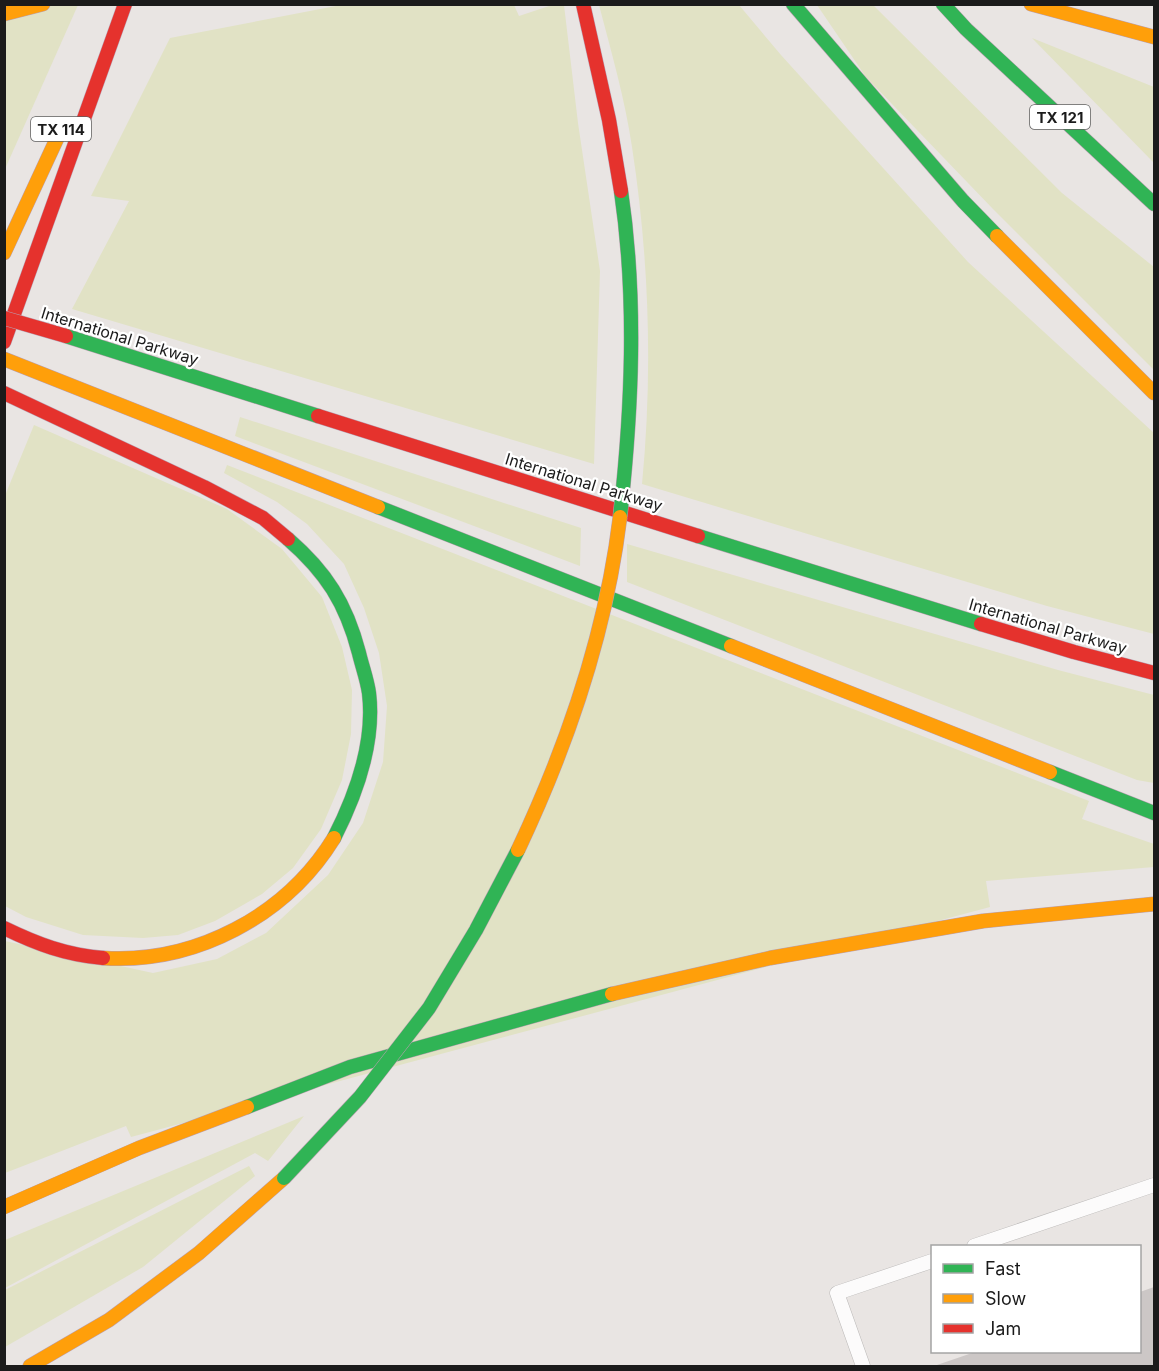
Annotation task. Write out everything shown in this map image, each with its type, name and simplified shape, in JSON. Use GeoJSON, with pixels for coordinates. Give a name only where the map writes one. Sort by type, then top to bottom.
{"type":"FeatureCollection","features":[{"type":"Feature","properties":{"kind":"highway"},"geometry":{"type":"LineString","coordinates":[[4,14],[43,4]]}},
{"type":"Feature","properties":{"kind":"highway"},"geometry":{"type":"LineString","coordinates":[[88,66],[114,4]]}},
{"type":"Feature","properties":{"kind":"highway"},"geometry":{"type":"LineString","coordinates":[[4,342],[125,4]]}},
{"type":"Feature","properties":{"kind":"highway"},"geometry":{"type":"LineString","coordinates":[[30,1366],[109,1320],[190,1260],[284,1179],[356,1103],[428,1010],[489,908],[538,806],[566,738],[586,678],[602,616],[617,537],[629,420],[632,318],[628,239],[617,160],[583,4]]}},
{"type":"Feature","properties":{"kind":"highway","name":"TX 121"},"geometry":{"type":"LineString","coordinates":[[943,4],[966,29],[1155,204]]}},
{"type":"Feature","properties":{"kind":"highway"},"geometry":{"type":"LineString","coordinates":[[1031,4],[1155,37]]}},
{"type":"Feature","properties":{"kind":"highway"},"geometry":{"type":"LineString","coordinates":[[797,10],[963,201],[1126,367],[1155,393]]}},
{"type":"Feature","properties":{"kind":"highway","name":"TX 114"},"geometry":{"type":"LineString","coordinates":[[4,253],[64,120]]}},
{"type":"Feature","properties":{"kind":"highway","name":"International Parkway"},"geometry":{"type":"LineString","coordinates":[[4,318],[848,583],[1074,652],[1155,674]]}},
{"type":"Feature","properties":{"kind":"highway"},"geometry":{"type":"LineString","coordinates":[[4,360],[1155,813]]}},
{"type":"Feature","properties":{"kind":"highway"},"geometry":{"type":"LineString","coordinates":[[4,393],[216,492],[268,522],[316,566],[343,605],[358,648],[369,694],[367,748],[351,800],[333,840],[307,876],[267,912],[234,932],[191,949],[142,959],[99,959],[54,950],[4,928]]}},
{"type":"Feature","properties":{"kind":"highway"},"geometry":{"type":"LineString","coordinates":[[4,1207],[139,1148],[350,1067],[624,991],[770,958],[983,921],[1155,904]]}},
{"type":"Feature","properties":{"kind":"lane"},"geometry":{"type":"LineString","coordinates":[[977,1245],[1155,1185]]}},
{"type":"Feature","properties":{"kind":"lane"},"geometry":{"type":"LineString","coordinates":[[863,1366],[837,1293],[931,1262]]}},
{"type":"Feature","properties":{"kind":"green space"},"geometry":{"type":"Polygon","coordinates":[[[5,5],[78,5],[5,169],[5,5]]]}},
{"type":"Feature","properties":{"kind":"green space"},"geometry":{"type":"Polygon","coordinates":[[[341,5],[514,5],[519,16],[552,5],[564,5],[578,123],[600,271],[594,464],[72,309],[129,201],[91,196],[170,38],[341,5]]]}},
{"type":"Feature","properties":{"kind":"green space"},"geometry":{"type":"Polygon","coordinates":[[[599,5],[739,5],[781,55],[968,262],[1154,433],[1154,634],[1047,606],[642,484],[648,357],[646,272],[638,188],[629,129],[599,5]]]}},
{"type":"Feature","properties":{"kind":"green space"},"geometry":{"type":"Polygon","coordinates":[[[817,5],[873,5],[1062,193],[1154,267],[1154,370],[993,209],[866,77],[817,5]]]}},
{"type":"Feature","properties":{"kind":"green space"},"geometry":{"type":"Polygon","coordinates":[[[1032,38],[1154,87],[1154,163],[1032,38]]]}},
{"type":"Feature","properties":{"kind":"green space"},"geometry":{"type":"Polygon","coordinates":[[[240,417],[581,528],[580,566],[235,436],[240,417]]]}},
{"type":"Feature","properties":{"kind":"green space"},"geometry":{"type":"Polygon","coordinates":[[[34,425],[227,509],[282,549],[322,597],[342,647],[352,690],[351,734],[342,780],[321,829],[293,868],[262,894],[215,921],[178,935],[143,938],[83,935],[26,917],[5,906],[4,498],[34,425]]]}},
{"type":"Feature","properties":{"kind":"green space"},"geometry":{"type":"Polygon","coordinates":[[[227,465],[1089,801],[1082,819],[1154,844],[1154,867],[986,881],[990,907],[131,1137],[126,1126],[5,1173],[5,941],[153,973],[217,959],[266,933],[328,875],[363,823],[383,762],[387,706],[379,653],[364,608],[344,564],[307,524],[277,502],[224,473],[227,465]]]}},
{"type":"Feature","properties":{"kind":"green space"},"geometry":{"type":"Polygon","coordinates":[[[627,544],[1058,670],[1154,695],[1154,783],[1137,780],[627,582],[627,544]]]}},
{"type":"Feature","properties":{"kind":"green space"},"geometry":{"type":"Polygon","coordinates":[[[304,1116],[268,1161],[255,1153],[5,1288],[5,1240],[304,1116]]]}},
{"type":"Feature","properties":{"kind":"green space"},"geometry":{"type":"Polygon","coordinates":[[[249,1166],[255,1176],[143,1267],[5,1347],[5,1290],[249,1166]]]}},
{"type":"Feature","properties":{"kind":"building"},"geometry":{"type":"Polygon","coordinates":[[[1154,1287],[1154,1366],[934,1366],[972,1353],[1141,1353],[1141,1292],[1154,1287]]]}},
{"type":"Feature","properties":{"kind":"traffic: fast"},"geometry":{"type":"LineString","coordinates":[[793,4],[963,201],[997,236]]}},
{"type":"Feature","properties":{"kind":"traffic: fast"},"geometry":{"type":"LineString","coordinates":[[943,4],[966,29],[1154,204]]}},
{"type":"Feature","properties":{"kind":"traffic: fast"},"geometry":{"type":"LineString","coordinates":[[620,517],[631,354],[629,272],[621,191]]}},
{"type":"Feature","properties":{"kind":"traffic: fast"},"geometry":{"type":"LineString","coordinates":[[66,336],[318,416]]}},
{"type":"Feature","properties":{"kind":"traffic: fast"},"geometry":{"type":"LineString","coordinates":[[378,507],[731,646]]}},
{"type":"Feature","properties":{"kind":"traffic: fast"},"geometry":{"type":"LineString","coordinates":[[698,536],[981,624]]}},
{"type":"Feature","properties":{"kind":"traffic: fast"},"geometry":{"type":"LineString","coordinates":[[288,539],[324,576],[341,604],[354,635],[369,693],[369,730],[362,768],[350,804],[334,838]]}},
{"type":"Feature","properties":{"kind":"traffic: fast"},"geometry":{"type":"LineString","coordinates":[[1050,772],[1154,813]]}},
{"type":"Feature","properties":{"kind":"traffic: fast"},"geometry":{"type":"LineString","coordinates":[[284,1178],[360,1097],[429,1008],[476,930],[518,850]]}},
{"type":"Feature","properties":{"kind":"traffic: fast"},"geometry":{"type":"LineString","coordinates":[[247,1107],[350,1067],[612,994]]}},
{"type":"Feature","properties":{"kind":"traffic: slow"},"geometry":{"type":"LineString","coordinates":[[4,14],[43,4]]}},
{"type":"Feature","properties":{"kind":"traffic: slow"},"geometry":{"type":"LineString","coordinates":[[1031,4],[1154,37]]}},
{"type":"Feature","properties":{"kind":"traffic: slow"},"geometry":{"type":"LineString","coordinates":[[4,253],[60,132]]}},
{"type":"Feature","properties":{"kind":"traffic: slow"},"geometry":{"type":"LineString","coordinates":[[997,236],[1154,393]]}},
{"type":"Feature","properties":{"kind":"traffic: slow"},"geometry":{"type":"LineString","coordinates":[[4,359],[378,507]]}},
{"type":"Feature","properties":{"kind":"traffic: slow"},"geometry":{"type":"LineString","coordinates":[[518,850],[569,729],[595,645],[614,560],[620,517]]}},
{"type":"Feature","properties":{"kind":"traffic: slow"},"geometry":{"type":"LineString","coordinates":[[731,646],[1050,772]]}},
{"type":"Feature","properties":{"kind":"traffic: slow"},"geometry":{"type":"LineString","coordinates":[[103,958],[137,958],[171,953],[235,930],[264,912],[291,890],[314,866],[334,838]]}},
{"type":"Feature","properties":{"kind":"traffic: slow"},"geometry":{"type":"LineString","coordinates":[[612,994],[770,958],[983,921],[1154,904]]}},
{"type":"Feature","properties":{"kind":"traffic: slow"},"geometry":{"type":"LineString","coordinates":[[4,1207],[139,1148],[247,1107]]}},
{"type":"Feature","properties":{"kind":"traffic: slow"},"geometry":{"type":"LineString","coordinates":[[30,1366],[109,1320],[199,1253],[284,1178]]}},
{"type":"Feature","properties":{"kind":"traffic: jam"},"geometry":{"type":"LineString","coordinates":[[4,342],[125,4]]}},
{"type":"Feature","properties":{"kind":"traffic: jam"},"geometry":{"type":"LineString","coordinates":[[583,4],[609,120],[621,191]]}},
{"type":"Feature","properties":{"kind":"traffic: jam"},"geometry":{"type":"LineString","coordinates":[[4,318],[66,336]]}},
{"type":"Feature","properties":{"kind":"traffic: jam"},"geometry":{"type":"LineString","coordinates":[[4,393],[204,487],[263,518],[288,539]]}},
{"type":"Feature","properties":{"kind":"traffic: jam"},"geometry":{"type":"LineString","coordinates":[[318,416],[698,536]]}},
{"type":"Feature","properties":{"kind":"traffic: jam"},"geometry":{"type":"LineString","coordinates":[[981,624],[1154,673]]}},
{"type":"Feature","properties":{"kind":"traffic: jam"},"geometry":{"type":"LineString","coordinates":[[4,928],[52,948],[103,958]]}}]}
